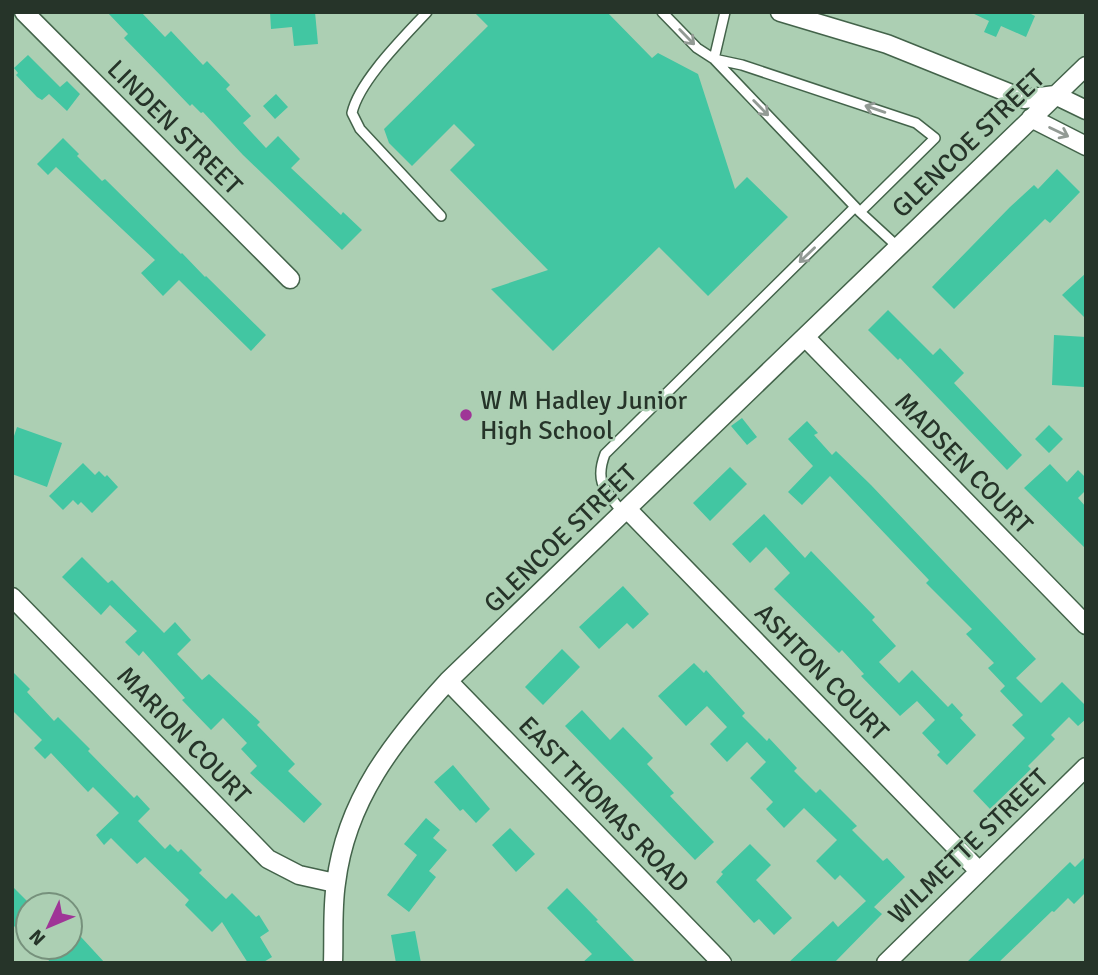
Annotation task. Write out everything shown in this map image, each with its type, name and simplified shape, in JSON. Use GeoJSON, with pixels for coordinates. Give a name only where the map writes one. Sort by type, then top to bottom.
{"type":"FeatureCollection","features":[{"type":"Feature","properties":{"kind":"street","name":"LINDEN STREET"},"geometry":{"type":"LineString","coordinates":[[23,12],[290,279]]}},
{"type":"Feature","properties":{"kind":"street"},"geometry":{"type":"LineString","coordinates":[[780,12],[887,44],[1024,99],[1055,95],[1086,110]]}},
{"type":"Feature","properties":{"kind":"street","name":"GLENCOE STREET"},"geometry":{"type":"LineString","coordinates":[[333,963],[335,883],[350,828],[375,770],[408,725],[448,681],[1086,66]]}},
{"type":"Feature","properties":{"kind":"street"},"geometry":{"type":"LineString","coordinates":[[1031,118],[1086,146]]}},
{"type":"Feature","properties":{"kind":"street","name":"MADSEN COURT"},"geometry":{"type":"LineString","coordinates":[[805,337],[1086,625]]}},
{"type":"Feature","properties":{"kind":"street","name":"ASHTON COURT"},"geometry":{"type":"LineString","coordinates":[[625,511],[979,871]]}},
{"type":"Feature","properties":{"kind":"street","name":"MARION COURT"},"geometry":{"type":"LineString","coordinates":[[12,597],[268,859],[299,875],[335,883]]}},
{"type":"Feature","properties":{"kind":"street","name":"EAST THOMAS ROAD"},"geometry":{"type":"LineString","coordinates":[[448,681],[722,963]]}},
{"type":"Feature","properties":{"kind":"street","name":"WILMETTE STREET"},"geometry":{"type":"LineString","coordinates":[[886,963],[1086,767]]}},
{"type":"Feature","properties":{"kind":"lane"},"geometry":{"type":"LineString","coordinates":[[427,12],[365,85],[354,102],[352,113],[360,129],[440,216]]}},
{"type":"Feature","properties":{"kind":"lane"},"geometry":{"type":"LineString","coordinates":[[663,12],[697,48],[713,59],[898,247]]}},
{"type":"Feature","properties":{"kind":"lane"},"geometry":{"type":"LineString","coordinates":[[713,59],[725,12]]}},
{"type":"Feature","properties":{"kind":"lane"},"geometry":{"type":"LineString","coordinates":[[625,511],[602,486],[599,470],[605,454],[935,138],[916,123],[742,65],[713,59]]}},
{"type":"Feature","properties":{"kind":"building"},"geometry":{"type":"Polygon","coordinates":[[[107,12],[141,12],[165,37],[171,31],[203,65],[207,61],[230,85],[226,89],[251,116],[243,123],[266,148],[278,136],[300,159],[291,168],[341,215],[343,212],[362,230],[342,250],[243,155],[203,112],[192,104],[190,106],[124,38],[128,34],[107,12]]]}},
{"type":"Feature","properties":{"kind":"building"},"geometry":{"type":"Polygon","coordinates":[[[270,12],[315,12],[318,44],[294,46],[292,27],[271,29],[270,12]]]}},
{"type":"Feature","properties":{"kind":"building"},"geometry":{"type":"Polygon","coordinates":[[[474,12],[607,12],[652,58],[658,53],[698,74],[735,189],[747,177],[788,217],[708,296],[659,247],[553,351],[491,289],[548,270],[450,170],[475,145],[454,124],[412,166],[389,143],[384,129],[488,26],[474,12]]]}},
{"type":"Feature","properties":{"kind":"building"},"geometry":{"type":"Polygon","coordinates":[[[970,12],[1027,12],[1035,16],[1026,37],[1001,26],[996,37],[984,32],[989,21],[970,12]]]}},
{"type":"Feature","properties":{"kind":"building"},"geometry":{"type":"Polygon","coordinates":[[[28,55],[60,87],[67,81],[80,94],[67,111],[49,94],[42,100],[37,97],[16,75],[18,73],[14,68],[28,55]]]}},
{"type":"Feature","properties":{"kind":"building"},"geometry":{"type":"Polygon","coordinates":[[[276,94],[288,107],[275,119],[263,106],[276,94]]]}},
{"type":"Feature","properties":{"kind":"building"},"geometry":{"type":"Polygon","coordinates":[[[63,138],[102,181],[105,179],[266,335],[251,351],[179,280],[163,296],[141,273],[155,260],[56,167],[48,175],[37,164],[63,138]]]}},
{"type":"Feature","properties":{"kind":"building"},"geometry":{"type":"Polygon","coordinates":[[[1057,169],[1080,192],[1050,223],[1045,219],[954,309],[932,287],[1010,207],[1034,185],[1038,189],[1057,169]]]}},
{"type":"Feature","properties":{"kind":"building"},"geometry":{"type":"Polygon","coordinates":[[[1086,273],[1086,319],[1062,295],[1086,273]]]}},
{"type":"Feature","properties":{"kind":"building"},"geometry":{"type":"Polygon","coordinates":[[[888,310],[933,355],[940,348],[964,373],[954,383],[1022,455],[1007,470],[900,358],[898,360],[868,330],[888,310]]]}},
{"type":"Feature","properties":{"kind":"building"},"geometry":{"type":"Polygon","coordinates":[[[1054,335],[1086,337],[1084,387],[1052,385],[1054,335]]]}},
{"type":"Feature","properties":{"kind":"building"},"geometry":{"type":"Polygon","coordinates":[[[742,418],[757,437],[747,445],[731,426],[742,418]]]}},
{"type":"Feature","properties":{"kind":"building"},"geometry":{"type":"Polygon","coordinates":[[[807,421],[818,433],[814,435],[832,455],[836,451],[871,485],[1036,659],[1016,678],[1041,703],[1062,682],[1086,706],[1086,719],[1078,726],[1069,717],[1051,735],[1055,739],[1028,766],[1031,769],[990,809],[973,791],[1025,738],[1012,725],[1023,715],[1000,691],[1005,686],[988,668],[994,663],[966,634],[972,629],[926,583],[929,580],[830,476],[802,505],[788,492],[813,466],[788,439],[807,421]]]}},
{"type":"Feature","properties":{"kind":"building"},"geometry":{"type":"Polygon","coordinates":[[[1049,425],[1063,439],[1049,453],[1035,439],[1049,425]]]}},
{"type":"Feature","properties":{"kind":"building"},"geometry":{"type":"Polygon","coordinates":[[[17,427],[62,443],[47,487],[12,474],[12,442],[17,427]]]}},
{"type":"Feature","properties":{"kind":"building"},"geometry":{"type":"Polygon","coordinates":[[[83,463],[95,475],[99,471],[105,477],[107,475],[118,487],[92,513],[81,502],[78,505],[73,500],[63,510],[49,496],[83,463]]]}},
{"type":"Feature","properties":{"kind":"building"},"geometry":{"type":"Polygon","coordinates":[[[1050,464],[1067,482],[1078,470],[1086,478],[1086,490],[1078,498],[1086,507],[1086,549],[1024,488],[1050,464]]]}},
{"type":"Feature","properties":{"kind":"building"},"geometry":{"type":"Polygon","coordinates":[[[730,467],[747,484],[710,521],[693,503],[730,467]]]}},
{"type":"Feature","properties":{"kind":"building"},"geometry":{"type":"Polygon","coordinates":[[[764,514],[805,558],[811,551],[875,617],[872,620],[896,646],[879,662],[899,683],[912,670],[948,707],[952,703],[963,715],[960,718],[976,735],[947,765],[937,755],[940,752],[922,733],[935,720],[917,701],[900,716],[861,676],[864,674],[842,650],[839,653],[774,589],[790,573],[766,547],[750,563],[732,544],[764,514]]]}},
{"type":"Feature","properties":{"kind":"building"},"geometry":{"type":"Polygon","coordinates":[[[82,557],[108,583],[112,580],[164,633],[175,622],[191,640],[177,654],[202,680],[209,674],[260,722],[257,725],[295,764],[288,771],[322,804],[304,823],[250,773],[257,766],[241,749],[247,743],[223,718],[211,730],[182,700],[185,698],[143,651],[139,656],[125,642],[137,631],[110,605],[101,615],[62,577],[82,557]]]}},
{"type":"Feature","properties":{"kind":"building"},"geometry":{"type":"Polygon","coordinates":[[[623,586],[649,614],[633,629],[627,623],[599,649],[579,627],[623,586]]]}},
{"type":"Feature","properties":{"kind":"building"},"geometry":{"type":"Polygon","coordinates":[[[562,649],[580,667],[543,705],[525,687],[562,649]]]}},
{"type":"Feature","properties":{"kind":"building"},"geometry":{"type":"Polygon","coordinates":[[[694,663],[704,673],[706,670],[745,713],[742,716],[767,741],[769,738],[797,768],[794,771],[816,793],[820,789],[857,826],[852,830],[883,861],[887,858],[905,877],[874,907],[882,914],[834,963],[788,963],[833,921],[838,927],[866,901],[840,875],[835,880],[816,861],[837,840],[804,808],[784,828],[766,809],[773,802],[750,778],[766,762],[747,742],[727,762],[710,744],[727,727],[707,706],[686,726],[658,696],[694,663]]]}},
{"type":"Feature","properties":{"kind":"building"},"geometry":{"type":"Polygon","coordinates":[[[12,671],[30,689],[27,692],[54,721],[58,717],[134,798],[137,795],[150,809],[138,821],[165,849],[170,844],[178,852],[181,849],[202,870],[199,873],[226,899],[232,893],[256,917],[259,915],[269,931],[260,937],[272,957],[262,963],[248,963],[222,922],[212,932],[185,905],[189,900],[145,857],[137,864],[111,838],[104,845],[96,835],[119,813],[93,787],[88,792],[51,753],[45,759],[34,748],[42,740],[12,710],[12,671]]]}},
{"type":"Feature","properties":{"kind":"building"},"geometry":{"type":"Polygon","coordinates":[[[582,710],[610,740],[623,727],[653,758],[647,764],[674,793],[670,796],[714,842],[695,860],[565,726],[582,710]]]}},
{"type":"Feature","properties":{"kind":"building"},"geometry":{"type":"Polygon","coordinates":[[[453,765],[490,809],[476,823],[463,809],[460,811],[434,782],[453,765]]]}},
{"type":"Feature","properties":{"kind":"building"},"geometry":{"type":"Polygon","coordinates":[[[426,818],[440,830],[433,838],[447,850],[429,871],[436,877],[409,912],[387,895],[417,855],[404,844],[426,818]]]}},
{"type":"Feature","properties":{"kind":"building"},"geometry":{"type":"Polygon","coordinates":[[[510,828],[535,854],[516,872],[492,845],[510,828]]]}},
{"type":"Feature","properties":{"kind":"building"},"geometry":{"type":"Polygon","coordinates":[[[750,844],[771,865],[756,880],[792,918],[774,935],[759,919],[754,923],[716,882],[723,874],[721,872],[750,844]]]}},
{"type":"Feature","properties":{"kind":"building"},"geometry":{"type":"Polygon","coordinates":[[[1086,856],[1086,892],[1074,904],[1068,898],[998,963],[966,963],[1070,862],[1075,867],[1086,856]]]}},
{"type":"Feature","properties":{"kind":"building"},"geometry":{"type":"Polygon","coordinates":[[[12,886],[17,891],[14,891],[14,926],[12,886]]]}},
{"type":"Feature","properties":{"kind":"building"},"geometry":{"type":"Polygon","coordinates":[[[567,888],[636,963],[582,963],[592,954],[547,908],[567,888]]]}},
{"type":"Feature","properties":{"kind":"building"},"geometry":{"type":"Polygon","coordinates":[[[415,931],[421,963],[396,963],[391,935],[415,931]]]}},
{"type":"Feature","properties":{"kind":"building"},"geometry":{"type":"Polygon","coordinates":[[[84,940],[105,963],[49,961],[84,961],[84,940]]]}},
{"type":"Feature","properties":{"kind":"place","name":"W M Hadley Junior High School"},"geometry":{"type":"Point","coordinates":[466,415]}}]}
